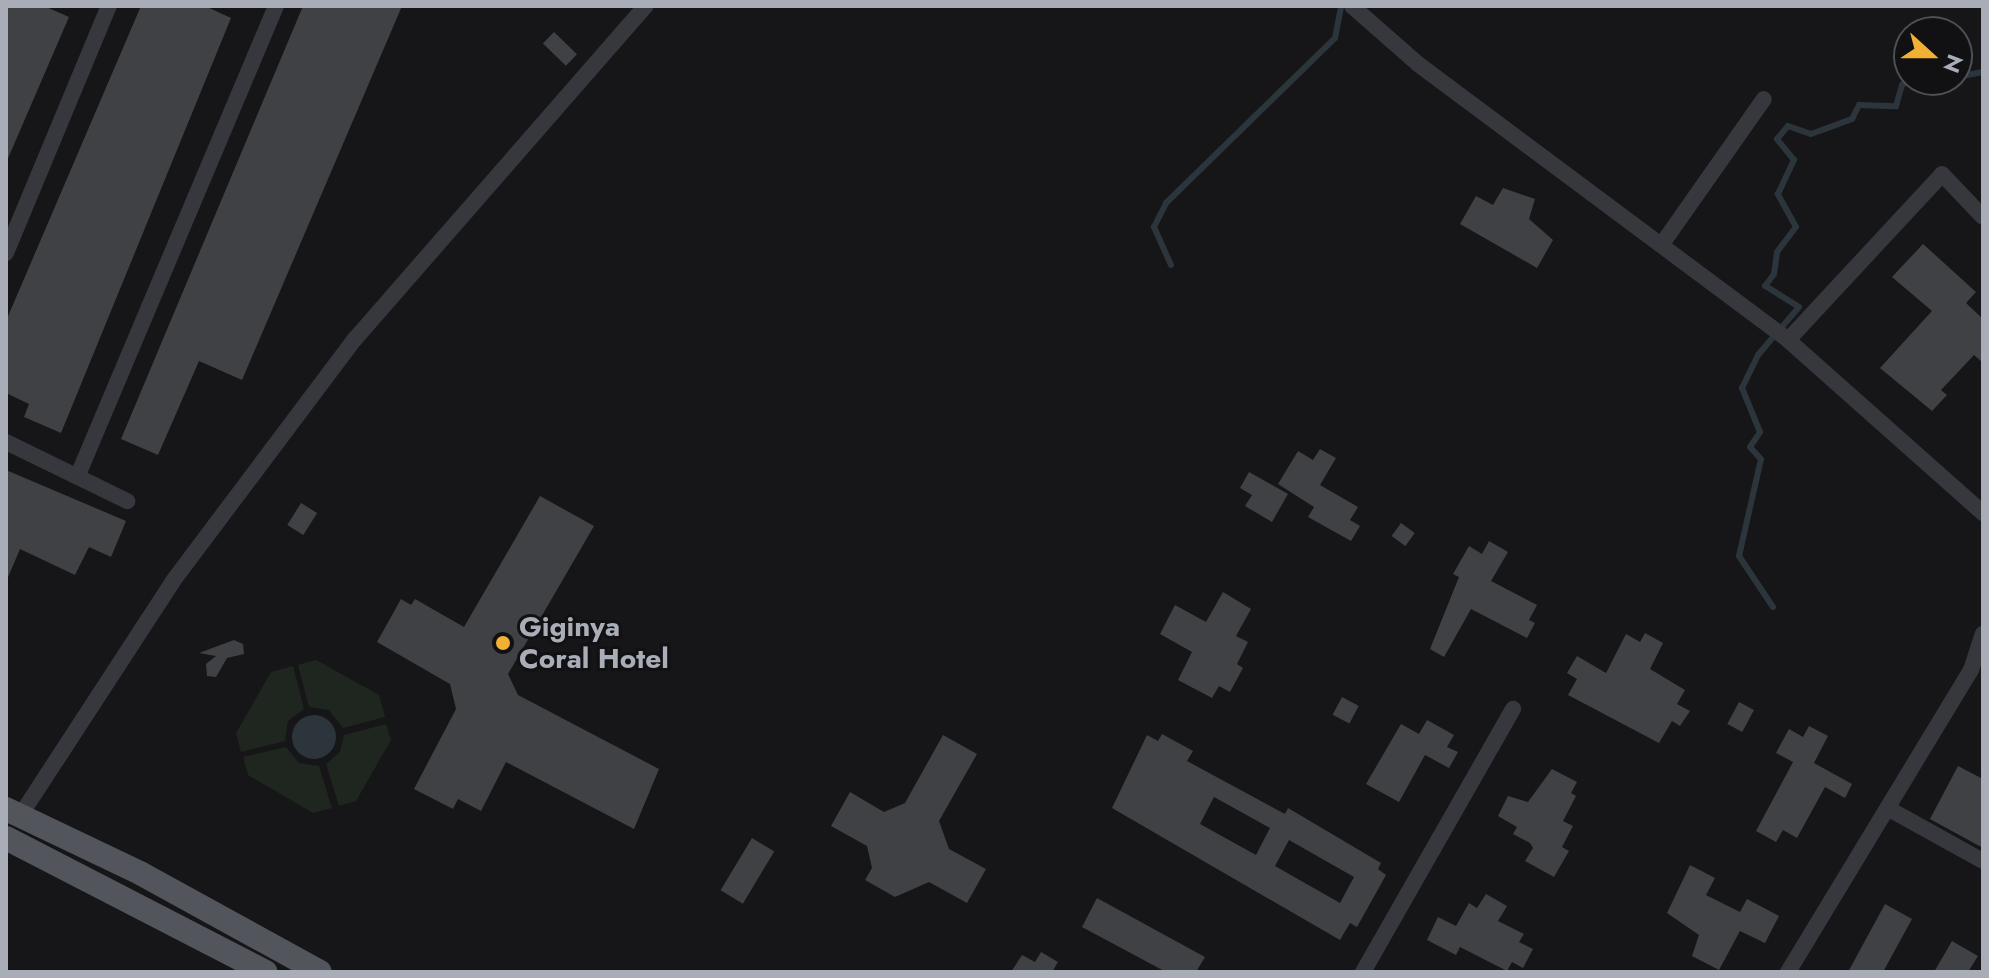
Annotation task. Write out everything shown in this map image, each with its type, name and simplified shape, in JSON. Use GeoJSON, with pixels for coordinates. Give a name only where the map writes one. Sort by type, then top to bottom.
{"type":"FeatureCollection","features":[{"type":"Feature","properties":{"kind":"main road"},"geometry":{"type":"LineString","coordinates":[[13,813],[140,873],[320,972]]}},
{"type":"Feature","properties":{"kind":"main road"},"geometry":{"type":"LineString","coordinates":[[6,838],[266,972]]}},
{"type":"Feature","properties":{"kind":"street"},"geometry":{"type":"LineString","coordinates":[[6,253],[109,6]]}},
{"type":"Feature","properties":{"kind":"street"},"geometry":{"type":"LineString","coordinates":[[78,475],[276,6]]}},
{"type":"Feature","properties":{"kind":"street"},"geometry":{"type":"LineString","coordinates":[[13,813],[173,581],[355,339],[646,6]]}},
{"type":"Feature","properties":{"kind":"street"},"geometry":{"type":"LineString","coordinates":[[1352,6],[1418,64],[1788,340],[1983,513]]}},
{"type":"Feature","properties":{"kind":"street"},"geometry":{"type":"LineString","coordinates":[[1662,244],[1764,99]]}},
{"type":"Feature","properties":{"kind":"street"},"geometry":{"type":"LineString","coordinates":[[1788,340],[1942,174],[1983,217]]}},
{"type":"Feature","properties":{"kind":"street"},"geometry":{"type":"LineString","coordinates":[[6,442],[127,501]]}},
{"type":"Feature","properties":{"kind":"street"},"geometry":{"type":"LineString","coordinates":[[1788,972],[1977,674],[1983,634]]}},
{"type":"Feature","properties":{"kind":"street"},"geometry":{"type":"LineString","coordinates":[[1363,972],[1513,709]]}},
{"type":"Feature","properties":{"kind":"street"},"geometry":{"type":"LineString","coordinates":[[1889,809],[1983,861]]}},
{"type":"Feature","properties":{"kind":"shaded area"},"geometry":{"type":"Polygon","coordinates":[[[316,660],[379,695],[385,717],[343,728],[329,710],[309,707],[298,665],[316,660]]]}},
{"type":"Feature","properties":{"kind":"shaded area"},"geometry":{"type":"Polygon","coordinates":[[[293,666],[304,709],[288,721],[285,741],[241,752],[236,733],[271,672],[293,666]]]}},
{"type":"Feature","properties":{"kind":"shaded area"},"geometry":{"type":"Polygon","coordinates":[[[314,715],[329,722],[336,737],[329,752],[314,759],[299,752],[292,737],[299,722],[314,715]]]}},
{"type":"Feature","properties":{"kind":"shaded area"},"geometry":{"type":"Polygon","coordinates":[[[386,724],[391,740],[356,801],[339,806],[326,764],[340,752],[344,735],[386,724]]]}},
{"type":"Feature","properties":{"kind":"shaded area"},"geometry":{"type":"Polygon","coordinates":[[[286,747],[299,763],[319,766],[332,808],[313,813],[248,775],[243,757],[286,747]]]}},
{"type":"Feature","properties":{"kind":"building"},"geometry":{"type":"Polygon","coordinates":[[[6,6],[44,6],[69,17],[6,163],[6,6]]]}},
{"type":"Feature","properties":{"kind":"building"},"geometry":{"type":"Polygon","coordinates":[[[141,6],[205,6],[231,18],[61,433],[24,417],[29,404],[6,393],[6,321],[141,6]]]}},
{"type":"Feature","properties":{"kind":"building"},"geometry":{"type":"Polygon","coordinates":[[[303,6],[402,6],[242,380],[199,361],[158,455],[121,439],[303,6]]]}},
{"type":"Feature","properties":{"kind":"building"},"geometry":{"type":"Polygon","coordinates":[[[554,32],[577,54],[566,66],[543,44],[554,32]]]}},
{"type":"Feature","properties":{"kind":"building"},"geometry":{"type":"Polygon","coordinates":[[[1503,188],[1535,199],[1529,219],[1553,240],[1537,268],[1460,224],[1476,196],[1493,205],[1503,188]]]}},
{"type":"Feature","properties":{"kind":"building"},"geometry":{"type":"Polygon","coordinates":[[[1923,244],[1976,292],[1966,303],[1983,319],[1983,363],[1974,355],[1941,390],[1947,395],[1932,411],[1880,368],[1932,311],[1892,277],[1923,244]]]}},
{"type":"Feature","properties":{"kind":"building"},"geometry":{"type":"Polygon","coordinates":[[[1320,449],[1336,458],[1320,485],[1358,507],[1350,520],[1360,526],[1351,541],[1308,517],[1314,507],[1278,484],[1298,451],[1313,460],[1320,449]]]}},
{"type":"Feature","properties":{"kind":"building"},"geometry":{"type":"Polygon","coordinates":[[[6,470],[126,521],[111,557],[89,547],[75,575],[20,549],[6,582],[6,470]]]}},
{"type":"Feature","properties":{"kind":"building"},"geometry":{"type":"Polygon","coordinates":[[[1249,472],[1288,494],[1272,522],[1245,506],[1252,495],[1240,488],[1249,472]]]}},
{"type":"Feature","properties":{"kind":"building"},"geometry":{"type":"Polygon","coordinates":[[[540,496],[594,526],[508,674],[518,695],[659,769],[634,829],[506,762],[481,811],[458,799],[453,809],[414,789],[456,709],[450,684],[377,642],[401,599],[411,605],[415,599],[464,627],[540,496]]]}},
{"type":"Feature","properties":{"kind":"building"},"geometry":{"type":"Polygon","coordinates":[[[301,503],[317,513],[303,535],[287,525],[301,503]]]}},
{"type":"Feature","properties":{"kind":"building"},"geometry":{"type":"Polygon","coordinates":[[[1401,523],[1415,533],[1405,546],[1392,536],[1401,523]]]}},
{"type":"Feature","properties":{"kind":"building"},"geometry":{"type":"Polygon","coordinates":[[[1489,541],[1508,552],[1491,581],[1537,605],[1529,620],[1535,623],[1527,638],[1471,609],[1444,657],[1430,649],[1459,577],[1453,574],[1469,546],[1482,554],[1489,541]]]}},
{"type":"Feature","properties":{"kind":"building"},"geometry":{"type":"Polygon","coordinates":[[[1223,592],[1251,609],[1236,636],[1248,642],[1237,664],[1243,668],[1230,692],[1219,686],[1212,698],[1178,680],[1192,652],[1160,634],[1175,605],[1206,622],[1223,592]]]}},
{"type":"Feature","properties":{"kind":"building"},"geometry":{"type":"Polygon","coordinates":[[[1645,633],[1663,643],[1650,669],[1685,690],[1677,704],[1690,711],[1680,726],[1672,721],[1659,743],[1568,695],[1577,679],[1567,673],[1577,656],[1606,673],[1626,634],[1640,642],[1645,633]]]}},
{"type":"Feature","properties":{"kind":"building"},"geometry":{"type":"Polygon","coordinates":[[[234,640],[243,644],[244,654],[227,658],[216,677],[207,676],[206,664],[216,656],[199,653],[234,640]]]}},
{"type":"Feature","properties":{"kind":"building"},"geometry":{"type":"Polygon","coordinates":[[[1342,697],[1359,706],[1349,724],[1333,715],[1342,697]]]}},
{"type":"Feature","properties":{"kind":"building"},"geometry":{"type":"Polygon","coordinates":[[[1739,702],[1754,710],[1742,732],[1727,724],[1739,702]]]}},
{"type":"Feature","properties":{"kind":"building"},"geometry":{"type":"Polygon","coordinates":[[[1427,720],[1454,735],[1447,747],[1458,752],[1449,768],[1425,755],[1399,802],[1366,784],[1401,724],[1419,734],[1427,720]]]}},
{"type":"Feature","properties":{"kind":"building"},"geometry":{"type":"Polygon","coordinates":[[[1809,726],[1828,736],[1814,763],[1852,784],[1845,798],[1825,787],[1797,838],[1783,830],[1776,842],[1756,831],[1793,762],[1776,753],[1789,729],[1803,737],[1809,726]]]}},
{"type":"Feature","properties":{"kind":"building"},"geometry":{"type":"Polygon","coordinates":[[[1162,734],[1193,751],[1187,761],[1285,814],[1288,808],[1381,863],[1378,869],[1386,875],[1357,927],[1350,923],[1340,940],[1112,808],[1147,735],[1158,741],[1162,734]],[[1214,797],[1200,824],[1256,855],[1270,828],[1214,797]],[[1289,840],[1275,866],[1340,903],[1354,877],[1289,840]]]}},
{"type":"Feature","properties":{"kind":"building"},"geometry":{"type":"Polygon","coordinates":[[[943,735],[977,754],[939,821],[949,849],[986,869],[967,903],[929,882],[895,897],[865,880],[872,868],[867,846],[831,826],[850,792],[884,812],[905,803],[943,735]]]}},
{"type":"Feature","properties":{"kind":"building"},"geometry":{"type":"Polygon","coordinates":[[[1958,766],[1983,779],[1983,848],[1930,819],[1958,766]]]}},
{"type":"Feature","properties":{"kind":"building"},"geometry":{"type":"Polygon","coordinates":[[[1552,769],[1577,782],[1571,793],[1576,796],[1563,821],[1573,826],[1562,847],[1569,851],[1554,877],[1525,861],[1533,848],[1530,843],[1513,834],[1517,827],[1498,816],[1508,796],[1528,802],[1552,769]]]}},
{"type":"Feature","properties":{"kind":"building"},"geometry":{"type":"Polygon","coordinates":[[[752,838],[774,851],[743,904],[721,890],[752,838]]]}},
{"type":"Feature","properties":{"kind":"building"},"geometry":{"type":"Polygon","coordinates":[[[1690,865],[1715,878],[1706,895],[1740,912],[1747,899],[1779,916],[1765,943],[1740,931],[1719,970],[1692,956],[1699,935],[1667,913],[1690,865]]]}},
{"type":"Feature","properties":{"kind":"building"},"geometry":{"type":"Polygon","coordinates":[[[1486,894],[1507,906],[1498,921],[1524,934],[1519,942],[1533,949],[1523,968],[1512,962],[1507,971],[1460,947],[1456,955],[1427,940],[1438,917],[1456,926],[1469,903],[1477,908],[1486,894]]]}},
{"type":"Feature","properties":{"kind":"building"},"geometry":{"type":"Polygon","coordinates":[[[1097,898],[1205,957],[1196,972],[1166,972],[1082,927],[1097,898]]]}},
{"type":"Feature","properties":{"kind":"building"},"geometry":{"type":"Polygon","coordinates":[[[1885,904],[1912,919],[1883,972],[1848,972],[1885,904]]]}},
{"type":"Feature","properties":{"kind":"building"},"geometry":{"type":"Polygon","coordinates":[[[1952,941],[1978,956],[1968,972],[1934,972],[1952,941]]]}},
{"type":"Feature","properties":{"kind":"building"},"geometry":{"type":"Polygon","coordinates":[[[1041,952],[1058,962],[1052,972],[1011,972],[1022,955],[1035,962],[1041,952]]]}},
{"type":"Feature","properties":{"kind":"waterway"},"geometry":{"type":"LineString","coordinates":[[1171,265],[1154,227],[1166,203],[1335,38],[1341,6]]}},
{"type":"Feature","properties":{"kind":"waterway"},"geometry":{"type":"LineString","coordinates":[[1973,74],[1983,72]]}},
{"type":"Feature","properties":{"kind":"waterway"},"geometry":{"type":"LineString","coordinates":[[1773,607],[1739,556],[1761,459],[1750,447],[1760,432],[1742,388],[1758,355],[1799,307],[1765,286],[1774,274],[1777,252],[1796,227],[1778,194],[1794,160],[1777,139],[1788,126],[1811,134],[1852,119],[1859,105],[1896,106],[1899,96]]}},
{"type":"Feature","properties":{"kind":"place","name":"Giginya Coral Hotel"},"geometry":{"type":"Point","coordinates":[503,643]}}]}
